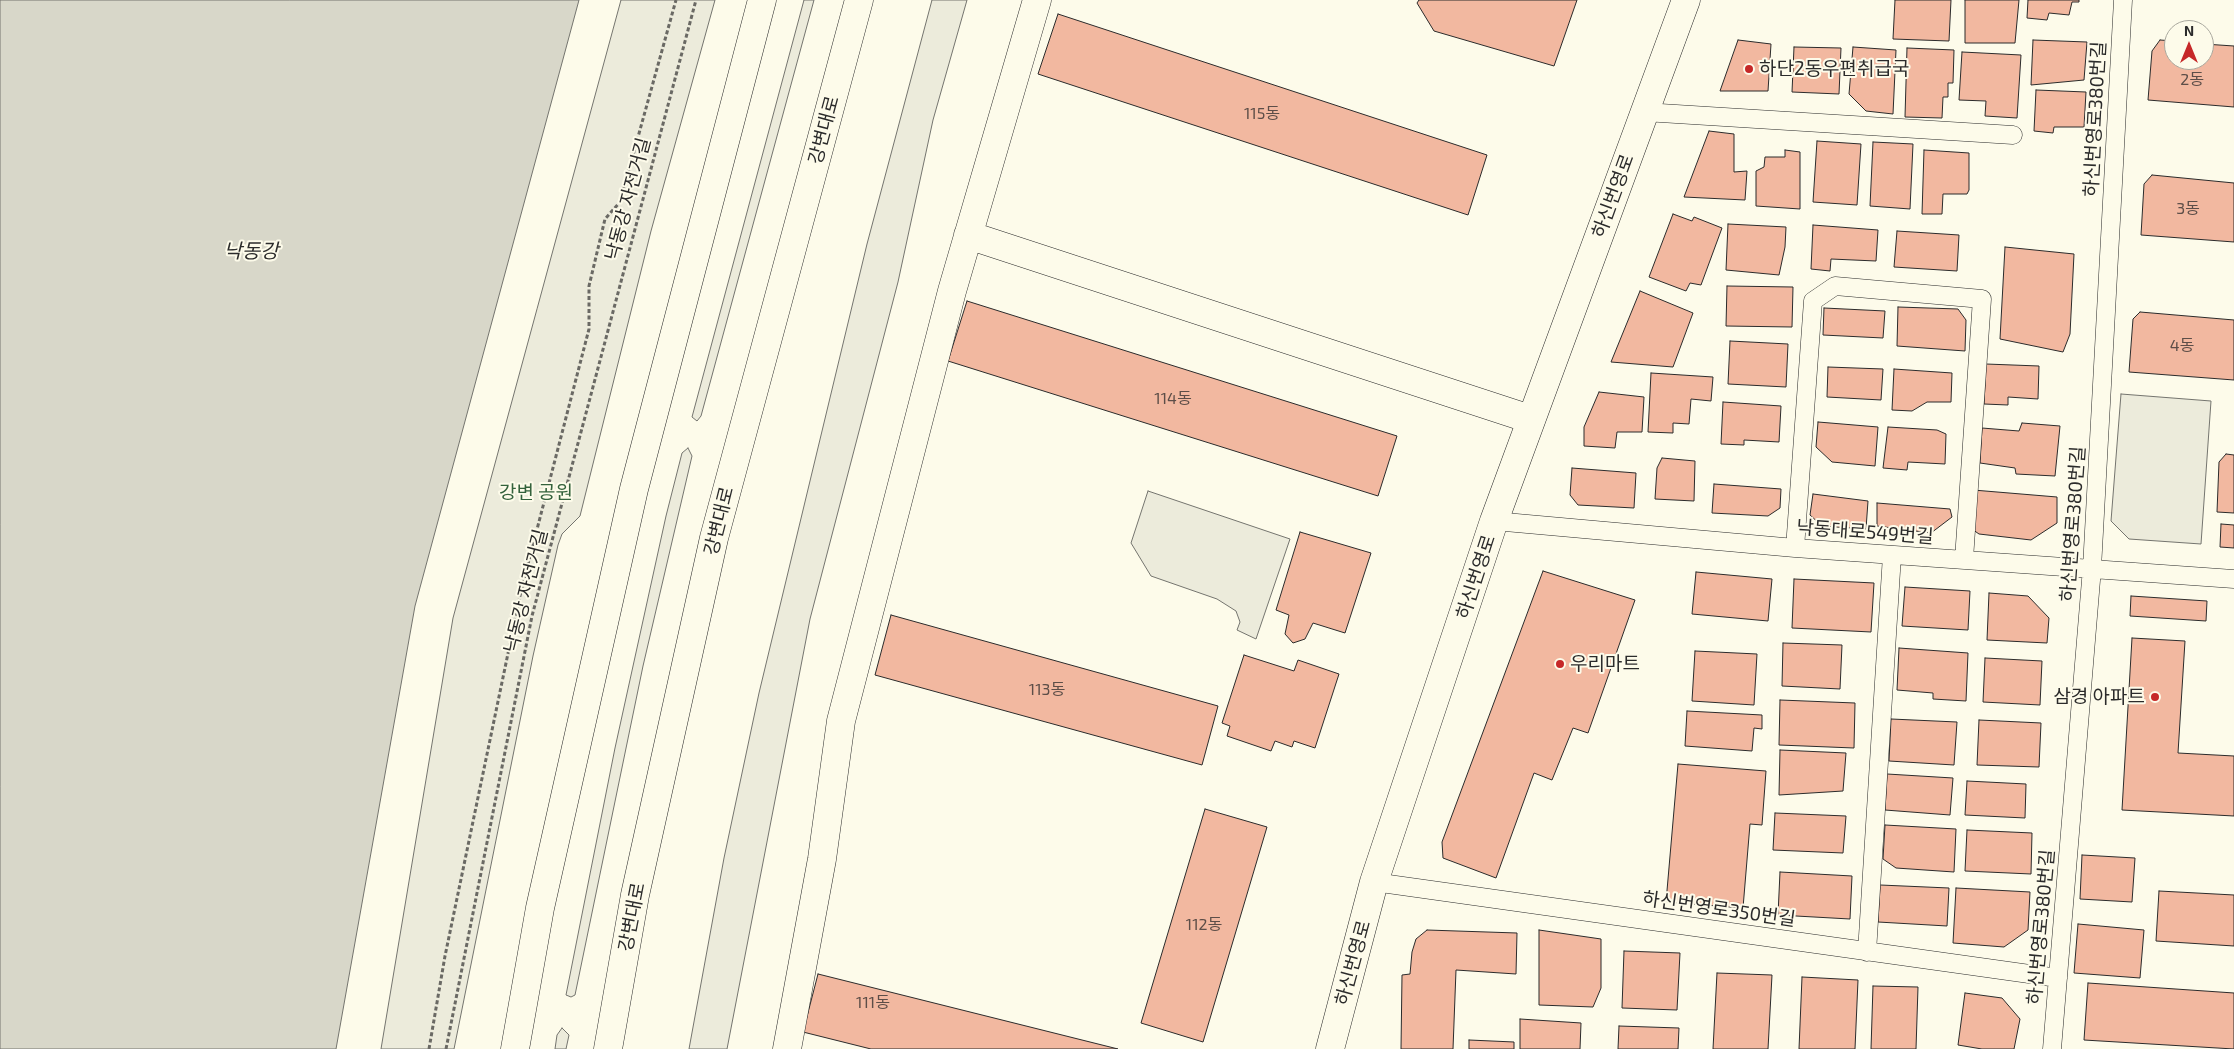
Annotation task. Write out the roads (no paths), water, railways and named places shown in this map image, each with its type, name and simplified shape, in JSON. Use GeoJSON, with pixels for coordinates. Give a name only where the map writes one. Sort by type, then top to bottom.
{"type":"FeatureCollection","features":[{"type":"Feature","properties":{"kind":"street"},"geometry":{"type":"LineString","coordinates":[[515,1049],[540,908],[634,489],[762,0]]}},
{"type":"Feature","properties":{"kind":"street","name":"강변대로"},"geometry":{"type":"LineString","coordinates":[[608,1049],[635,895],[714,538],[859,0]]}},
{"type":"Feature","properties":{"kind":"street"},"geometry":{"type":"LineString","coordinates":[[787,1049],[822,859],[841,721],[968,236],[1037,0]]}},
{"type":"Feature","properties":{"kind":"street","name":"하신번영로"},"geometry":{"type":"LineString","coordinates":[[1330,1049],[1374,882],[1494,521],[1686,0]]}},
{"type":"Feature","properties":{"kind":"street"},"geometry":{"type":"LineString","coordinates":[[968,236],[1530,419]]}},
{"type":"Feature","properties":{"kind":"lane","name":"하신번영로380번길"},"geometry":{"type":"LineString","coordinates":[[2052,1049],[2092,568],[2123,0]]}},
{"type":"Feature","properties":{"kind":"lane"},"geometry":{"type":"LineString","coordinates":[[1644,112],[2013,135]]}},
{"type":"Feature","properties":{"kind":"lane"},"geometry":{"type":"LineString","coordinates":[[1795,548],[1813,301],[1835,286],[1982,299],[1964,560]]}},
{"type":"Feature","properties":{"kind":"lane","name":"낙동대로549번길"},"geometry":{"type":"LineString","coordinates":[[1494,521],[1795,548],[2234,579]]}},
{"type":"Feature","properties":{"kind":"lane"},"geometry":{"type":"LineString","coordinates":[[1867,952],[1892,555]]}},
{"type":"Feature","properties":{"kind":"lane","name":"하신번영로350번길"},"geometry":{"type":"LineString","coordinates":[[1374,882],[2058,978]]}},
{"type":"Feature","properties":{"kind":"water","name":"낙동강"},"geometry":{"type":"Polygon","coordinates":[[[0,0],[579,0],[415,606],[336,1049],[0,1049],[0,0]]]}},
{"type":"Feature","properties":{"kind":"place","name":"하단2동우편취급국"},"geometry":{"type":"Point","coordinates":[1749,69]}},
{"type":"Feature","properties":{"kind":"place","name":"우리마트"},"geometry":{"type":"Point","coordinates":[1560,664]}},
{"type":"Feature","properties":{"kind":"place","name":"삼경 아파트"},"geometry":{"type":"Point","coordinates":[2155,697]}},
{"type":"Feature","properties":{"kind":"park label","name":"강변 공원"},"geometry":{"type":"Point","coordinates":[536,493]}}]}
